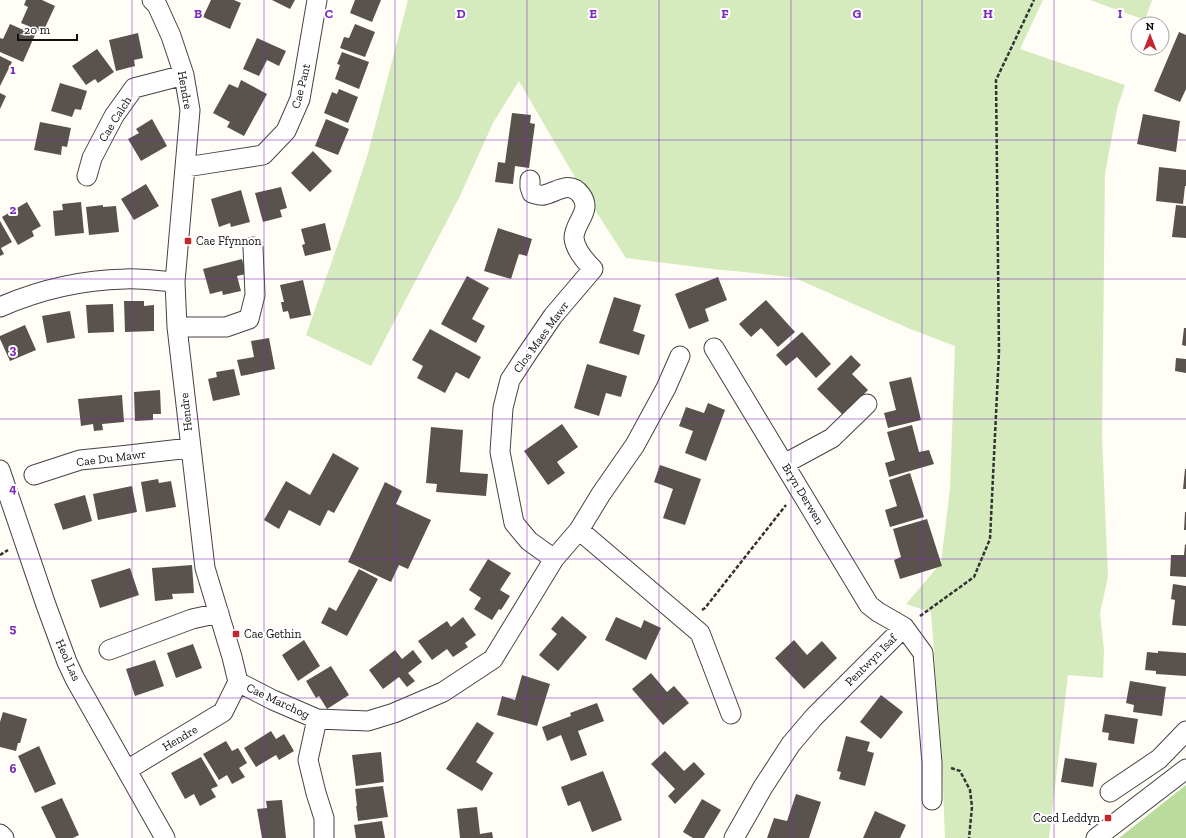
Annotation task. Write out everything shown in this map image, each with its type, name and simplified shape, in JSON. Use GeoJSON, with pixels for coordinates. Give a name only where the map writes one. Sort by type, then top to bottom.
{"type":"FeatureCollection","features":[{"type":"Feature","properties":{"kind":"street","name":"Cae Pant"},"geometry":{"type":"LineString","coordinates":[[186,167],[263,155],[286,131],[300,99],[317,0]]}},
{"type":"Feature","properties":{"kind":"street","name":"Hendre"},"geometry":{"type":"LineString","coordinates":[[127,770],[223,712],[238,682],[205,568],[190,448],[177,327],[174,282],[186,167],[190,110],[184,75],[158,2]]}},
{"type":"Feature","properties":{"kind":"street","name":"Cae Calch"},"geometry":{"type":"LineString","coordinates":[[87,176],[92,158],[114,116],[134,88],[184,75]]}},
{"type":"Feature","properties":{"kind":"street","name":"Clos Maes Mawr"},"geometry":{"type":"LineString","coordinates":[[530,180],[532,193],[538,195],[544,195],[567,187],[574,189],[581,194],[586,209],[576,229],[574,238],[577,246],[594,270],[553,316],[526,354],[510,380],[503,408],[500,452],[514,523],[529,540],[554,559]]}},
{"type":"Feature","properties":{"kind":"street"},"geometry":{"type":"LineString","coordinates":[[177,327],[226,327],[249,319],[255,294],[253,247]]}},
{"type":"Feature","properties":{"kind":"street"},"geometry":{"type":"LineString","coordinates":[[0,306],[22,297],[80,283],[126,279],[174,282]]}},
{"type":"Feature","properties":{"kind":"street","name":"Bryn Derwen"},"geometry":{"type":"LineString","coordinates":[[714,348],[869,605],[904,627]]}},
{"type":"Feature","properties":{"kind":"street"},"geometry":{"type":"LineString","coordinates":[[317,719],[368,721],[394,713],[443,692],[493,659],[554,559],[579,530],[601,494],[635,445],[666,388],[680,356]]}},
{"type":"Feature","properties":{"kind":"street"},"geometry":{"type":"LineString","coordinates":[[784,464],[832,438],[867,404]]}},
{"type":"Feature","properties":{"kind":"street","name":"Cae Du Mawr"},"geometry":{"type":"LineString","coordinates":[[34,475],[80,460],[190,448]]}},
{"type":"Feature","properties":{"kind":"street","name":"Heol Las"},"geometry":{"type":"LineString","coordinates":[[0,470],[67,662],[75,679],[165,838]]}},
{"type":"Feature","properties":{"kind":"street"},"geometry":{"type":"LineString","coordinates":[[579,530],[700,633],[731,714]]}},
{"type":"Feature","properties":{"kind":"street"},"geometry":{"type":"LineString","coordinates":[[109,650],[192,619],[219,613]]}},
{"type":"Feature","properties":{"kind":"street","name":"Pentwyn Isaf"},"geometry":{"type":"LineString","coordinates":[[734,838],[763,786],[791,744],[814,717],[904,627],[923,653],[932,763],[932,800]]}},
{"type":"Feature","properties":{"kind":"street","name":"Cae Marchog"},"geometry":{"type":"LineString","coordinates":[[238,682],[273,700],[317,719],[308,760],[324,818],[324,838]]}},
{"type":"Feature","properties":{"kind":"street"},"geometry":{"type":"LineString","coordinates":[[1110,792],[1159,759],[1186,731]]}},
{"type":"Feature","properties":{"kind":"street"},"geometry":{"type":"LineString","coordinates":[[1096,838],[1186,769]]}},
{"type":"Feature","properties":{"kind":"street"},"geometry":{"type":"LineString","coordinates":[[0,834],[4,838]]}},
{"type":"Feature","properties":{"kind":"path"},"geometry":{"type":"LineString","coordinates":[[904,627],[974,577],[990,539],[999,352],[996,80],[1034,0]]}},
{"type":"Feature","properties":{"kind":"path"},"geometry":{"type":"LineString","coordinates":[[705,608],[799,488]]}},
{"type":"Feature","properties":{"kind":"path"},"geometry":{"type":"LineString","coordinates":[[932,763],[960,771],[970,790],[972,807],[970,838]]}},
{"type":"Feature","properties":{"kind":"green space"},"geometry":{"type":"Polygon","coordinates":[[[408,0],[1043,0],[1020,49],[1125,85],[1117,109],[1105,174],[1102,437],[1108,577],[1100,613],[1104,650],[1103,678],[1068,675],[1049,838],[945,838],[942,763],[931,612],[906,604],[941,563],[950,489],[955,346],[910,329],[795,278],[626,258],[584,193],[519,81],[493,123],[459,198],[371,366],[306,335],[368,153],[408,0]]]}},
{"type":"Feature","properties":{"kind":"green space"},"geometry":{"type":"Polygon","coordinates":[[[1090,0],[1152,0],[1146,16],[1134,16],[1090,0]]]}},
{"type":"Feature","properties":{"kind":"green space"},"geometry":{"type":"Polygon","coordinates":[[[1186,785],[1186,838],[1119,838],[1186,785]]]}},
{"type":"Feature","properties":{"kind":"building"},"geometry":{"type":"Polygon","coordinates":[[[26,0],[42,0],[55,6],[43,32],[21,23],[28,7],[24,5],[26,0]]]}},
{"type":"Feature","properties":{"kind":"building"},"geometry":{"type":"Polygon","coordinates":[[[211,0],[234,0],[241,3],[230,29],[203,17],[211,0]]]}},
{"type":"Feature","properties":{"kind":"building"},"geometry":{"type":"Polygon","coordinates":[[[272,0],[295,0],[290,9],[272,0]]]}},
{"type":"Feature","properties":{"kind":"building"},"geometry":{"type":"Polygon","coordinates":[[[355,0],[381,0],[372,22],[350,13],[355,0]]]}},
{"type":"Feature","properties":{"kind":"building"},"geometry":{"type":"Polygon","coordinates":[[[10,24],[35,35],[23,62],[0,52],[0,38],[3,39],[10,24]]]}},
{"type":"Feature","properties":{"kind":"building"},"geometry":{"type":"Polygon","coordinates":[[[355,24],[375,32],[365,57],[340,48],[344,37],[349,38],[355,24]]]}},
{"type":"Feature","properties":{"kind":"building"},"geometry":{"type":"Polygon","coordinates":[[[1179,32],[1186,35],[1186,89],[1180,102],[1154,91],[1179,32]]]}},
{"type":"Feature","properties":{"kind":"building"},"geometry":{"type":"Polygon","coordinates":[[[138,33],[143,58],[134,60],[135,66],[116,71],[109,40],[138,33]]]}},
{"type":"Feature","properties":{"kind":"building"},"geometry":{"type":"Polygon","coordinates":[[[257,38],[286,51],[279,66],[267,60],[259,76],[243,69],[257,38]]]}},
{"type":"Feature","properties":{"kind":"building"},"geometry":{"type":"Polygon","coordinates":[[[97,49],[114,72],[98,83],[95,79],[86,85],[72,66],[97,49]]]}},
{"type":"Feature","properties":{"kind":"building"},"geometry":{"type":"Polygon","coordinates":[[[342,52],[369,62],[359,89],[335,79],[340,65],[337,64],[342,52]]]}},
{"type":"Feature","properties":{"kind":"building"},"geometry":{"type":"Polygon","coordinates":[[[0,56],[12,62],[0,86],[0,56]]]}},
{"type":"Feature","properties":{"kind":"building"},"geometry":{"type":"Polygon","coordinates":[[[241,80],[267,94],[244,136],[227,127],[230,122],[213,113],[229,84],[238,88],[241,80]]]}},
{"type":"Feature","properties":{"kind":"building"},"geometry":{"type":"Polygon","coordinates":[[[60,83],[87,91],[81,110],[75,109],[72,117],[51,111],[60,83]]]}},
{"type":"Feature","properties":{"kind":"building"},"geometry":{"type":"Polygon","coordinates":[[[339,89],[358,97],[348,123],[324,113],[332,92],[337,94],[339,89]]]}},
{"type":"Feature","properties":{"kind":"building"},"geometry":{"type":"Polygon","coordinates":[[[0,93],[6,96],[0,109],[0,93]]]}},
{"type":"Feature","properties":{"kind":"building"},"geometry":{"type":"Polygon","coordinates":[[[512,113],[531,115],[530,123],[535,124],[529,168],[515,166],[513,184],[495,182],[498,162],[505,163],[512,113]]]}},
{"type":"Feature","properties":{"kind":"building"},"geometry":{"type":"Polygon","coordinates":[[[1143,114],[1180,121],[1176,152],[1137,144],[1143,114]]]}},
{"type":"Feature","properties":{"kind":"building"},"geometry":{"type":"Polygon","coordinates":[[[152,119],[167,146],[141,161],[128,139],[139,133],[136,129],[152,119]]]}},
{"type":"Feature","properties":{"kind":"building"},"geometry":{"type":"Polygon","coordinates":[[[326,119],[349,129],[338,155],[315,146],[326,119]]]}},
{"type":"Feature","properties":{"kind":"building"},"geometry":{"type":"Polygon","coordinates":[[[40,122],[71,128],[67,147],[62,146],[61,155],[34,150],[40,122]]]}},
{"type":"Feature","properties":{"kind":"building"},"geometry":{"type":"Polygon","coordinates":[[[313,151],[332,171],[310,192],[291,173],[313,151]]]}},
{"type":"Feature","properties":{"kind":"building"},"geometry":{"type":"Polygon","coordinates":[[[1159,167],[1186,170],[1186,186],[1183,204],[1156,201],[1159,167]]]}},
{"type":"Feature","properties":{"kind":"building"},"geometry":{"type":"Polygon","coordinates":[[[146,184],[159,206],[134,220],[121,199],[146,184]]]}},
{"type":"Feature","properties":{"kind":"building"},"geometry":{"type":"Polygon","coordinates":[[[281,187],[287,208],[280,210],[282,217],[263,222],[255,193],[281,187]]]}},
{"type":"Feature","properties":{"kind":"building"},"geometry":{"type":"Polygon","coordinates":[[[241,190],[250,222],[231,227],[230,223],[219,227],[211,199],[241,190]]]}},
{"type":"Feature","properties":{"kind":"building"},"geometry":{"type":"Polygon","coordinates":[[[27,202],[41,226],[32,231],[34,236],[18,245],[2,217],[27,202]]]}},
{"type":"Feature","properties":{"kind":"building"},"geometry":{"type":"Polygon","coordinates":[[[81,202],[84,233],[55,236],[53,211],[63,210],[62,204],[81,202]]]}},
{"type":"Feature","properties":{"kind":"building"},"geometry":{"type":"Polygon","coordinates":[[[103,205],[103,207],[116,206],[119,232],[89,235],[86,207],[103,205]]]}},
{"type":"Feature","properties":{"kind":"building"},"geometry":{"type":"Polygon","coordinates":[[[1176,205],[1186,206],[1186,238],[1172,237],[1176,205]]]}},
{"type":"Feature","properties":{"kind":"building"},"geometry":{"type":"Polygon","coordinates":[[[0,221],[12,242],[1,248],[4,254],[0,256],[0,221]]]}},
{"type":"Feature","properties":{"kind":"building"},"geometry":{"type":"Polygon","coordinates":[[[325,223],[331,250],[305,256],[302,245],[305,244],[301,229],[325,223]]]}},
{"type":"Feature","properties":{"kind":"building"},"geometry":{"type":"Polygon","coordinates":[[[498,228],[532,239],[527,256],[519,254],[511,279],[484,271],[498,228]]]}},
{"type":"Feature","properties":{"kind":"building"},"geometry":{"type":"Polygon","coordinates":[[[242,259],[246,274],[237,276],[241,291],[223,295],[222,291],[210,294],[203,269],[242,259]]]}},
{"type":"Feature","properties":{"kind":"building"},"geometry":{"type":"Polygon","coordinates":[[[467,276],[489,288],[472,319],[485,326],[476,343],[441,324],[467,276]]]}},
{"type":"Feature","properties":{"kind":"building"},"geometry":{"type":"Polygon","coordinates":[[[718,277],[727,300],[705,309],[709,321],[689,329],[675,294],[718,277]]]}},
{"type":"Feature","properties":{"kind":"building"},"geometry":{"type":"Polygon","coordinates":[[[303,280],[311,315],[290,319],[288,311],[283,312],[281,302],[284,302],[280,285],[303,280]]]}},
{"type":"Feature","properties":{"kind":"building"},"geometry":{"type":"Polygon","coordinates":[[[614,297],[641,305],[633,331],[645,335],[639,355],[599,343],[614,297]]]}},
{"type":"Feature","properties":{"kind":"building"},"geometry":{"type":"Polygon","coordinates":[[[766,300],[795,332],[778,347],[761,328],[751,337],[739,324],[766,300]]]}},
{"type":"Feature","properties":{"kind":"building"},"geometry":{"type":"Polygon","coordinates":[[[124,301],[144,301],[144,306],[154,305],[154,331],[125,332],[124,301]]]}},
{"type":"Feature","properties":{"kind":"building"},"geometry":{"type":"Polygon","coordinates":[[[113,304],[114,332],[88,333],[86,305],[113,304]]]}},
{"type":"Feature","properties":{"kind":"building"},"geometry":{"type":"Polygon","coordinates":[[[70,311],[75,338],[47,343],[42,316],[70,311]]]}},
{"type":"Feature","properties":{"kind":"building"},"geometry":{"type":"Polygon","coordinates":[[[25,325],[36,350],[10,361],[0,336],[25,325]]]}},
{"type":"Feature","properties":{"kind":"building"},"geometry":{"type":"Polygon","coordinates":[[[1184,328],[1186,328],[1186,346],[1182,345],[1184,328]]]}},
{"type":"Feature","properties":{"kind":"building"},"geometry":{"type":"Polygon","coordinates":[[[430,329],[481,357],[469,379],[456,372],[445,393],[417,378],[423,366],[412,360],[430,329]]]}},
{"type":"Feature","properties":{"kind":"building"},"geometry":{"type":"Polygon","coordinates":[[[802,332],[831,364],[816,378],[797,357],[786,366],[776,355],[802,332]]]}},
{"type":"Feature","properties":{"kind":"building"},"geometry":{"type":"Polygon","coordinates":[[[269,338],[275,369],[241,376],[237,360],[254,357],[251,341],[269,338]]]}},
{"type":"Feature","properties":{"kind":"building"},"geometry":{"type":"Polygon","coordinates":[[[851,355],[861,365],[852,374],[868,390],[843,415],[817,389],[851,355]]]}},
{"type":"Feature","properties":{"kind":"building"},"geometry":{"type":"Polygon","coordinates":[[[1176,358],[1186,359],[1186,373],[1175,371],[1176,358]]]}},
{"type":"Feature","properties":{"kind":"building"},"geometry":{"type":"Polygon","coordinates":[[[587,364],[627,376],[621,397],[606,393],[599,416],[574,408],[587,364]]]}},
{"type":"Feature","properties":{"kind":"building"},"geometry":{"type":"Polygon","coordinates":[[[234,369],[240,395],[213,401],[208,379],[217,377],[216,372],[234,369]]]}},
{"type":"Feature","properties":{"kind":"building"},"geometry":{"type":"Polygon","coordinates":[[[911,377],[921,420],[888,428],[884,413],[896,410],[889,382],[911,377]]]}},
{"type":"Feature","properties":{"kind":"building"},"geometry":{"type":"Polygon","coordinates":[[[160,390],[161,414],[153,414],[153,420],[135,421],[134,392],[160,390]]]}},
{"type":"Feature","properties":{"kind":"building"},"geometry":{"type":"Polygon","coordinates":[[[122,395],[124,422],[102,424],[103,430],[94,431],[93,424],[81,426],[78,399],[122,395]]]}},
{"type":"Feature","properties":{"kind":"building"},"geometry":{"type":"Polygon","coordinates":[[[708,403],[725,410],[706,461],[685,453],[693,431],[679,426],[686,407],[704,413],[708,403]]]}},
{"type":"Feature","properties":{"kind":"building"},"geometry":{"type":"Polygon","coordinates":[[[562,424],[578,447],[557,462],[565,473],[548,485],[524,451],[562,424]]]}},
{"type":"Feature","properties":{"kind":"building"},"geometry":{"type":"Polygon","coordinates":[[[912,425],[919,452],[929,450],[934,464],[889,477],[885,463],[895,460],[887,432],[912,425]]]}},
{"type":"Feature","properties":{"kind":"building"},"geometry":{"type":"Polygon","coordinates":[[[431,427],[463,430],[460,472],[488,474],[486,496],[436,492],[437,484],[426,483],[431,427]]]}},
{"type":"Feature","properties":{"kind":"building"},"geometry":{"type":"Polygon","coordinates":[[[333,453],[359,468],[334,513],[328,510],[320,526],[289,510],[279,529],[264,520],[286,481],[310,495],[333,453]]]}},
{"type":"Feature","properties":{"kind":"building"},"geometry":{"type":"Polygon","coordinates":[[[660,465],[701,479],[685,525],[663,518],[673,489],[654,482],[660,465]]]}},
{"type":"Feature","properties":{"kind":"building"},"geometry":{"type":"Polygon","coordinates":[[[1185,469],[1186,489],[1183,489],[1185,469]]]}},
{"type":"Feature","properties":{"kind":"building"},"geometry":{"type":"Polygon","coordinates":[[[910,473],[924,517],[890,527],[885,510],[897,506],[889,480],[910,473]]]}},
{"type":"Feature","properties":{"kind":"building"},"geometry":{"type":"Polygon","coordinates":[[[158,479],[159,483],[171,481],[176,507],[146,512],[141,482],[158,479]]]}},
{"type":"Feature","properties":{"kind":"building"},"geometry":{"type":"Polygon","coordinates":[[[385,482],[402,491],[396,504],[431,520],[408,569],[399,565],[391,582],[348,562],[385,482]]]}},
{"type":"Feature","properties":{"kind":"building"},"geometry":{"type":"Polygon","coordinates":[[[132,486],[137,512],[98,520],[93,494],[132,486]]]}},
{"type":"Feature","properties":{"kind":"building"},"geometry":{"type":"Polygon","coordinates":[[[85,495],[92,521],[63,530],[54,504],[85,495]]]}},
{"type":"Feature","properties":{"kind":"building"},"geometry":{"type":"Polygon","coordinates":[[[1185,512],[1186,530],[1184,530],[1185,512]]]}},
{"type":"Feature","properties":{"kind":"building"},"geometry":{"type":"Polygon","coordinates":[[[927,519],[942,566],[900,579],[894,560],[901,557],[893,529],[927,519]]]}},
{"type":"Feature","properties":{"kind":"building"},"geometry":{"type":"Polygon","coordinates":[[[1185,544],[1186,577],[1170,576],[1171,555],[1184,555],[1185,544]]]}},
{"type":"Feature","properties":{"kind":"building"},"geometry":{"type":"Polygon","coordinates":[[[488,559],[511,573],[500,590],[510,596],[492,620],[474,609],[481,598],[469,590],[488,559]]]}},
{"type":"Feature","properties":{"kind":"building"},"geometry":{"type":"Polygon","coordinates":[[[192,565],[194,593],[172,594],[173,599],[155,601],[152,568],[192,565]]]}},
{"type":"Feature","properties":{"kind":"building"},"geometry":{"type":"Polygon","coordinates":[[[130,568],[139,595],[100,608],[91,580],[130,568]]]}},
{"type":"Feature","properties":{"kind":"building"},"geometry":{"type":"Polygon","coordinates":[[[359,569],[378,579],[347,636],[321,623],[329,607],[336,611],[359,569]]]}},
{"type":"Feature","properties":{"kind":"building"},"geometry":{"type":"Polygon","coordinates":[[[1173,584],[1186,586],[1186,626],[1172,625],[1175,600],[1171,599],[1173,584]]]}},
{"type":"Feature","properties":{"kind":"building"},"geometry":{"type":"Polygon","coordinates":[[[562,616],[587,637],[558,671],[539,655],[557,634],[551,629],[562,616]]]}},
{"type":"Feature","properties":{"kind":"building"},"geometry":{"type":"Polygon","coordinates":[[[463,617],[476,635],[465,643],[468,647],[453,657],[447,649],[432,660],[418,641],[447,621],[451,627],[463,617]]]}},
{"type":"Feature","properties":{"kind":"building"},"geometry":{"type":"Polygon","coordinates":[[[616,617],[641,628],[644,620],[661,628],[646,660],[605,640],[616,617]]]}},
{"type":"Feature","properties":{"kind":"building"},"geometry":{"type":"Polygon","coordinates":[[[304,640],[320,666],[298,681],[282,655],[304,640]]]}},
{"type":"Feature","properties":{"kind":"building"},"geometry":{"type":"Polygon","coordinates":[[[794,640],[807,655],[822,641],[837,658],[804,689],[775,658],[794,640]]]}},
{"type":"Feature","properties":{"kind":"building"},"geometry":{"type":"Polygon","coordinates":[[[193,644],[202,668],[176,678],[167,653],[193,644]]]}},
{"type":"Feature","properties":{"kind":"building"},"geometry":{"type":"Polygon","coordinates":[[[395,650],[402,659],[413,650],[422,662],[408,673],[415,681],[407,687],[399,677],[383,689],[369,670],[395,650]]]}},
{"type":"Feature","properties":{"kind":"building"},"geometry":{"type":"Polygon","coordinates":[[[1158,651],[1186,653],[1186,676],[1156,674],[1156,671],[1145,670],[1147,652],[1158,653],[1158,651]]]}},
{"type":"Feature","properties":{"kind":"building"},"geometry":{"type":"Polygon","coordinates":[[[155,660],[164,686],[135,696],[126,669],[155,660]]]}},
{"type":"Feature","properties":{"kind":"building"},"geometry":{"type":"Polygon","coordinates":[[[331,666],[349,695],[327,709],[319,696],[316,698],[306,681],[331,666]]]}},
{"type":"Feature","properties":{"kind":"building"},"geometry":{"type":"Polygon","coordinates":[[[651,673],[667,692],[674,686],[689,703],[663,725],[632,689],[651,673]]]}},
{"type":"Feature","properties":{"kind":"building"},"geometry":{"type":"Polygon","coordinates":[[[522,675],[550,684],[537,726],[497,715],[502,696],[515,700],[522,675]]]}},
{"type":"Feature","properties":{"kind":"building"},"geometry":{"type":"Polygon","coordinates":[[[1130,681],[1166,687],[1162,716],[1133,712],[1134,705],[1126,703],[1130,681]]]}},
{"type":"Feature","properties":{"kind":"building"},"geometry":{"type":"Polygon","coordinates":[[[881,695],[903,712],[881,739],[860,722],[881,695]]]}},
{"type":"Feature","properties":{"kind":"building"},"geometry":{"type":"Polygon","coordinates":[[[597,703],[604,721],[578,731],[587,755],[571,761],[561,735],[547,741],[542,727],[571,716],[570,713],[597,703]]]}},
{"type":"Feature","properties":{"kind":"building"},"geometry":{"type":"Polygon","coordinates":[[[3,712],[27,719],[16,751],[0,747],[0,722],[3,712]]]}},
{"type":"Feature","properties":{"kind":"building"},"geometry":{"type":"Polygon","coordinates":[[[1105,714],[1138,719],[1134,744],[1108,740],[1109,733],[1102,732],[1105,714]]]}},
{"type":"Feature","properties":{"kind":"building"},"geometry":{"type":"Polygon","coordinates":[[[477,722],[494,733],[476,762],[493,773],[482,791],[446,769],[477,722]]]}},
{"type":"Feature","properties":{"kind":"building"},"geometry":{"type":"Polygon","coordinates":[[[271,731],[276,739],[284,734],[294,751],[279,760],[276,755],[256,767],[244,748],[271,731]]]}},
{"type":"Feature","properties":{"kind":"building"},"geometry":{"type":"Polygon","coordinates":[[[846,736],[870,742],[867,751],[874,753],[865,786],[839,779],[841,772],[837,771],[846,736]]]}},
{"type":"Feature","properties":{"kind":"building"},"geometry":{"type":"Polygon","coordinates":[[[226,741],[232,751],[238,748],[247,763],[239,768],[245,777],[232,784],[227,775],[219,780],[203,754],[226,741]]]}},
{"type":"Feature","properties":{"kind":"building"},"geometry":{"type":"Polygon","coordinates":[[[39,746],[56,784],[35,793],[18,756],[39,746]]]}},
{"type":"Feature","properties":{"kind":"building"},"geometry":{"type":"Polygon","coordinates":[[[665,751],[684,771],[694,762],[705,774],[675,804],[668,796],[675,789],[651,764],[665,751]]]}},
{"type":"Feature","properties":{"kind":"building"},"geometry":{"type":"Polygon","coordinates":[[[381,752],[384,782],[356,786],[352,755],[381,752]]]}},
{"type":"Feature","properties":{"kind":"building"},"geometry":{"type":"Polygon","coordinates":[[[201,757],[218,786],[211,789],[216,797],[200,806],[194,794],[185,799],[171,773],[201,757]]]}},
{"type":"Feature","properties":{"kind":"building"},"geometry":{"type":"Polygon","coordinates":[[[1065,758],[1097,763],[1093,787],[1061,782],[1065,758]]]}},
{"type":"Feature","properties":{"kind":"building"},"geometry":{"type":"Polygon","coordinates":[[[603,771],[622,820],[592,832],[580,801],[568,806],[561,787],[603,771]]]}},
{"type":"Feature","properties":{"kind":"building"},"geometry":{"type":"Polygon","coordinates":[[[383,786],[388,817],[358,821],[355,789],[383,786]]]}},
{"type":"Feature","properties":{"kind":"building"},"geometry":{"type":"Polygon","coordinates":[[[796,794],[821,802],[809,838],[767,838],[774,818],[787,821],[796,794]]]}},
{"type":"Feature","properties":{"kind":"building"},"geometry":{"type":"Polygon","coordinates":[[[62,798],[79,835],[73,838],[56,838],[41,807],[62,798]]]}},
{"type":"Feature","properties":{"kind":"building"},"geometry":{"type":"Polygon","coordinates":[[[702,799],[721,810],[704,838],[693,838],[683,832],[702,799]]]}},
{"type":"Feature","properties":{"kind":"building"},"geometry":{"type":"Polygon","coordinates":[[[282,800],[286,838],[262,838],[257,809],[267,808],[266,801],[282,800]]]}},
{"type":"Feature","properties":{"kind":"building"},"geometry":{"type":"Polygon","coordinates":[[[477,807],[480,834],[492,832],[493,838],[460,838],[457,809],[477,807]]]}},
{"type":"Feature","properties":{"kind":"building"},"geometry":{"type":"Polygon","coordinates":[[[875,811],[906,825],[900,838],[863,838],[875,811]]]}},
{"type":"Feature","properties":{"kind":"building"},"geometry":{"type":"Polygon","coordinates":[[[382,821],[385,838],[356,838],[354,825],[382,821]]]}},
{"type":"Feature","properties":{"kind":"place","name":"Cae Ffynnon"},"geometry":{"type":"Point","coordinates":[188,241]}},
{"type":"Feature","properties":{"kind":"place","name":"Cae Gethin"},"geometry":{"type":"Point","coordinates":[236,634]}},
{"type":"Feature","properties":{"kind":"place","name":"Coed Leddyn"},"geometry":{"type":"Point","coordinates":[1108,818]}}]}
